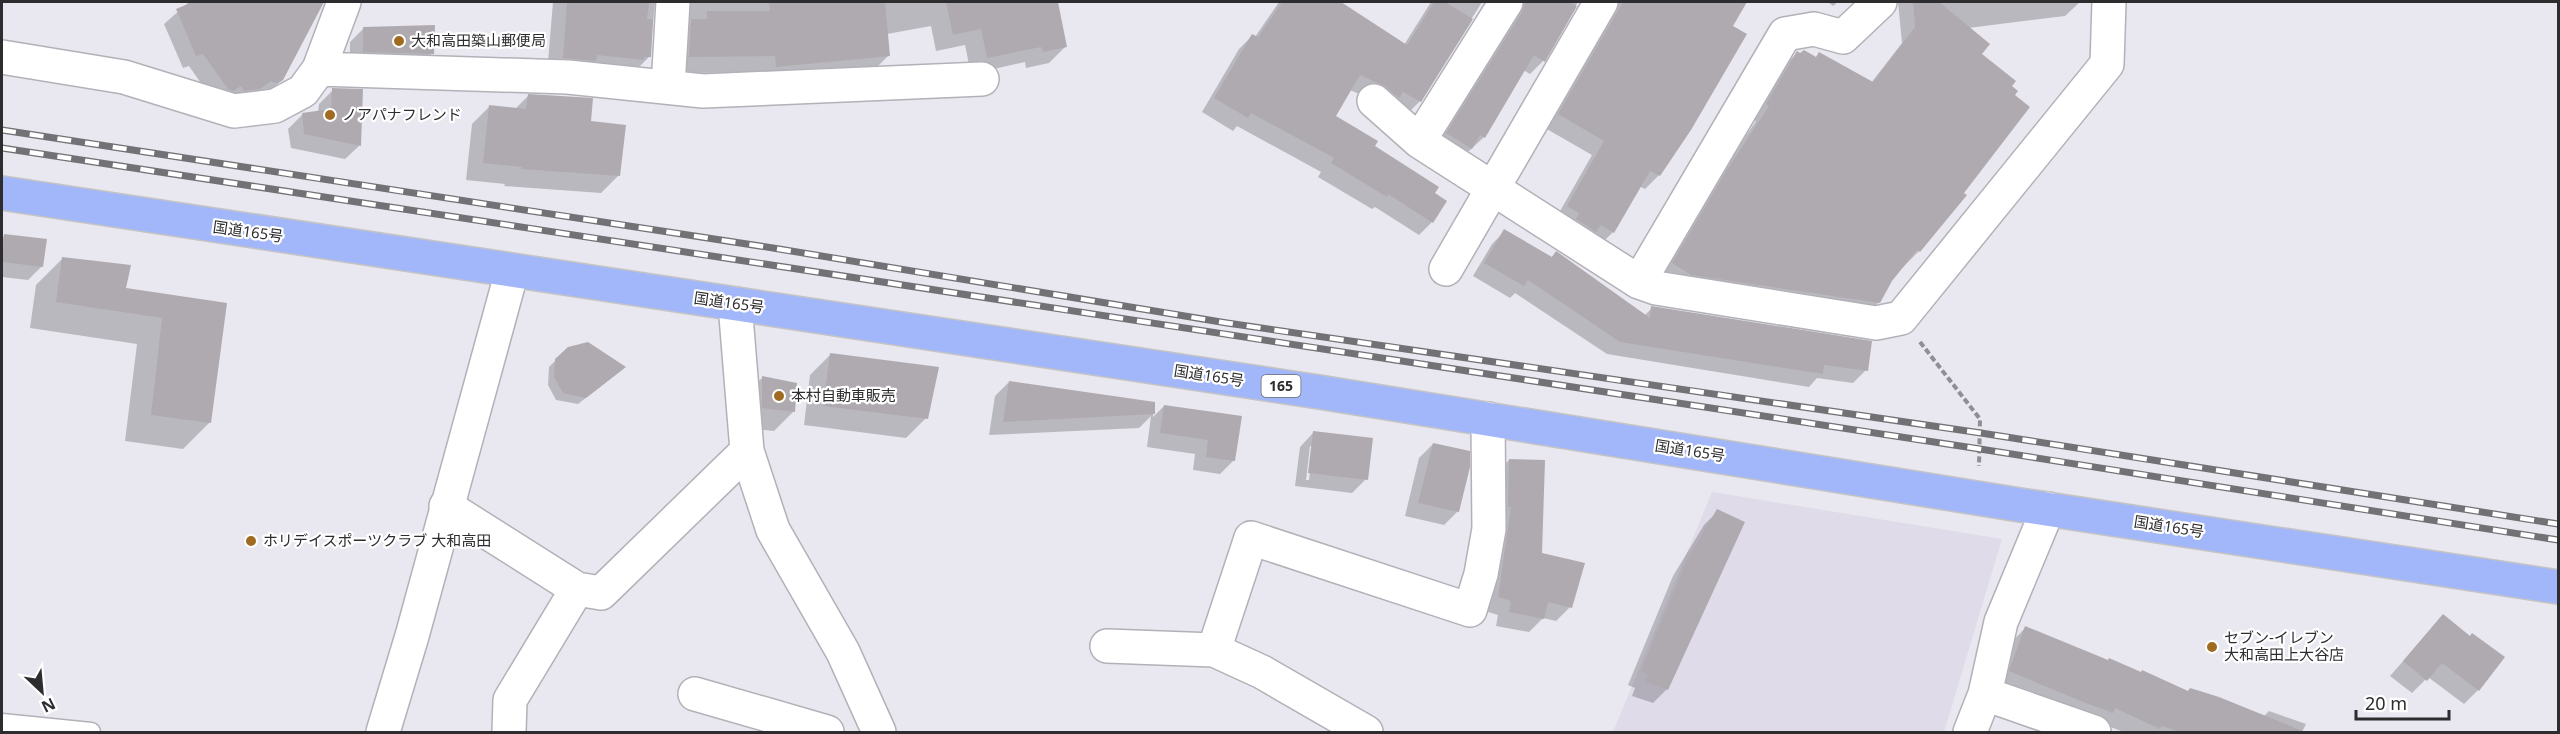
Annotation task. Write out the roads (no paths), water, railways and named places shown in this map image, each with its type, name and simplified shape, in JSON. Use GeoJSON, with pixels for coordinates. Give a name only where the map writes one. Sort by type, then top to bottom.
{"type":"FeatureCollection","features":[{"type":"Feature","properties":{"kind":"highway","name":"国道165号"},"geometry":{"type":"LineString","coordinates":[[2,193],[1488,419],[2048,509],[2559,587]]}},
{"type":"Feature","properties":{"kind":"street"},"geometry":{"type":"LineString","coordinates":[[2,57],[124,77],[234,111],[275,106],[303,91],[319,69],[344,2]]}},
{"type":"Feature","properties":{"kind":"street"},"geometry":{"type":"LineString","coordinates":[[668,87],[673,2]]}},
{"type":"Feature","properties":{"kind":"street"},"geometry":{"type":"LineString","coordinates":[[1419,141],[1506,2]]}},
{"type":"Feature","properties":{"kind":"street"},"geometry":{"type":"LineString","coordinates":[[1446,269],[1601,2]]}},
{"type":"Feature","properties":{"kind":"street"},"geometry":{"type":"LineString","coordinates":[[1639,282],[1785,34],[1814,29],[1843,37],[1880,2]]}},
{"type":"Feature","properties":{"kind":"street"},"geometry":{"type":"LineString","coordinates":[[1374,101],[1419,141],[1639,282],[1656,288],[1876,323],[1901,318],[2107,64],[2109,2]]}},
{"type":"Feature","properties":{"kind":"street"},"geometry":{"type":"LineString","coordinates":[[319,69],[568,77],[703,91],[982,79]]}},
{"type":"Feature","properties":{"kind":"street"},"geometry":{"type":"LineString","coordinates":[[383,732],[512,271]]}},
{"type":"Feature","properties":{"kind":"street"},"geometry":{"type":"LineString","coordinates":[[735,304],[747,452],[773,530],[843,652],[879,732]]}},
{"type":"Feature","properties":{"kind":"street"},"geometry":{"type":"LineString","coordinates":[[1214,650],[1251,538],[1470,610],[1481,574],[1489,529],[1488,419]]}},
{"type":"Feature","properties":{"kind":"street"},"geometry":{"type":"LineString","coordinates":[[446,506],[577,588],[601,593],[747,452]]}},
{"type":"Feature","properties":{"kind":"street"},"geometry":{"type":"LineString","coordinates":[[1970,732],[1985,694],[2001,622],[2048,509]]}},
{"type":"Feature","properties":{"kind":"street"},"geometry":{"type":"LineString","coordinates":[[509,732],[510,700],[577,588]]}},
{"type":"Feature","properties":{"kind":"street"},"geometry":{"type":"LineString","coordinates":[[1107,646],[1214,650],[1262,672],[1366,732]]}},
{"type":"Feature","properties":{"kind":"street"},"geometry":{"type":"LineString","coordinates":[[695,694],[827,732]]}},
{"type":"Feature","properties":{"kind":"street"},"geometry":{"type":"LineString","coordinates":[[1985,694],[2094,732]]}},
{"type":"Feature","properties":{"kind":"lane"},"geometry":{"type":"LineString","coordinates":[[2,723],[91,732]]}},
{"type":"Feature","properties":{"kind":"railway"},"geometry":{"type":"LineString","coordinates":[[2,130],[773,248],[1227,323],[1981,433],[2558,524]]}},
{"type":"Feature","properties":{"kind":"railway"},"geometry":{"type":"LineString","coordinates":[[2,148],[1980,449],[2558,540]]}},
{"type":"Feature","properties":{"kind":"place","name":"大和高田築山郵便局"},"geometry":{"type":"Point","coordinates":[399,41]}},
{"type":"Feature","properties":{"kind":"place","name":"ノアパナフレンド"},"geometry":{"type":"Point","coordinates":[330,115]}},
{"type":"Feature","properties":{"kind":"place","name":"本村自動車販売"},"geometry":{"type":"Point","coordinates":[779,396]}},
{"type":"Feature","properties":{"kind":"place","name":"ホリデイスポーツクラブ 大和高田"},"geometry":{"type":"Point","coordinates":[251,541]}},
{"type":"Feature","properties":{"kind":"place","name":"セブン-イレブン 大和高田上大谷店"},"geometry":{"type":"Point","coordinates":[2212,647]}}]}
